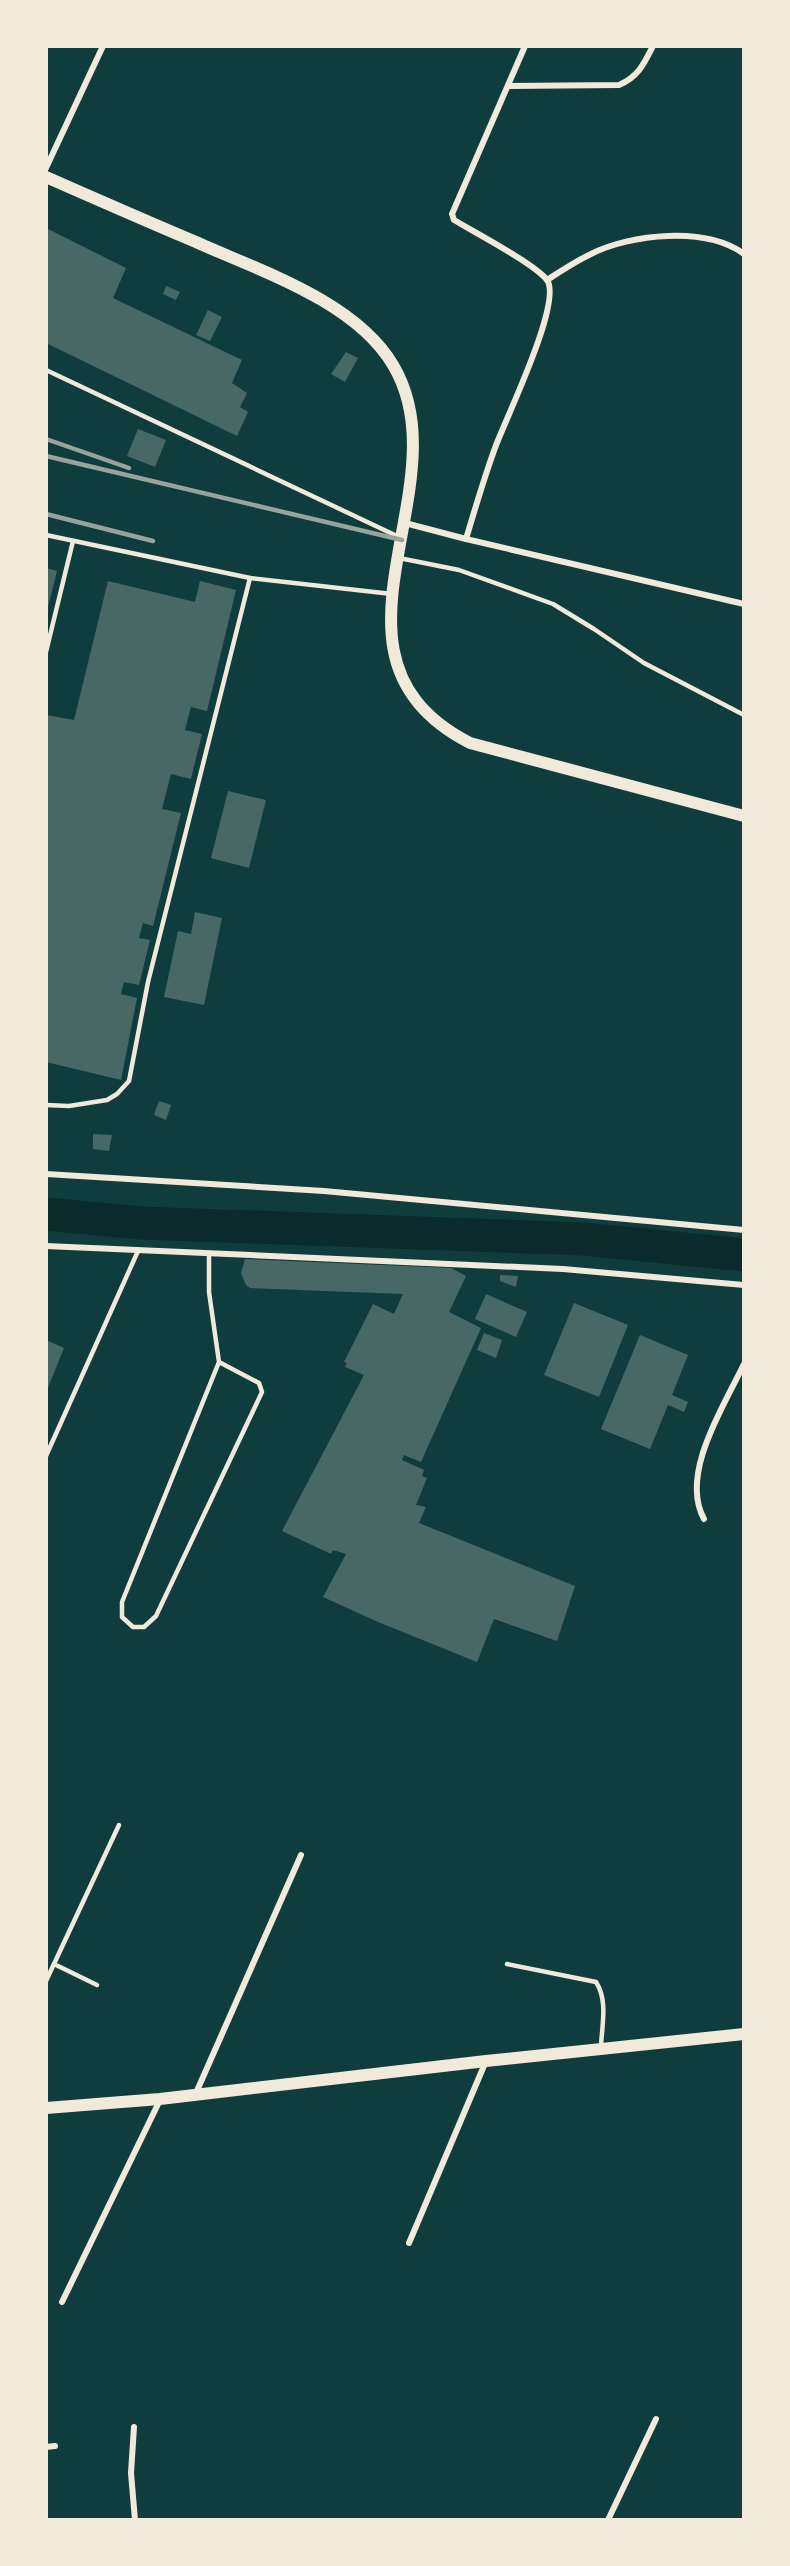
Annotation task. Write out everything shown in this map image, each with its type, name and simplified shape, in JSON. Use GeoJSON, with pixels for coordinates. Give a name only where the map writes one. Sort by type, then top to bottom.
{"type":"FeatureCollection","features":[{"type":"Feature","properties":{"kind":"main road"},"geometry":{"type":"LineString","coordinates":[[46,177],[291,284],[331,307],[374,341],[392,364],[408,404],[412,447],[405,523],[389,620],[391,642],[410,692],[436,722],[452,734],[470,743],[744,816]]}},
{"type":"Feature","properties":{"kind":"main road"},"geometry":{"type":"LineString","coordinates":[[46,2108],[160,2099],[744,2034]]}},
{"type":"Feature","properties":{"kind":"street"},"geometry":{"type":"LineString","coordinates":[[46,168],[102,46]]}},
{"type":"Feature","properties":{"kind":"street"},"geometry":{"type":"LineString","coordinates":[[466,540],[495,448],[540,337],[550,301],[547,280],[537,271],[454,220],[452,214],[525,46]]}},
{"type":"Feature","properties":{"kind":"street"},"geometry":{"type":"LineString","coordinates":[[508,86],[619,85],[628,81],[640,70],[653,46]]}},
{"type":"Feature","properties":{"kind":"street"},"geometry":{"type":"LineString","coordinates":[[547,280],[592,253],[653,237],[684,236],[712,241],[744,254]]}},
{"type":"Feature","properties":{"kind":"street"},"geometry":{"type":"LineString","coordinates":[[405,523],[466,540],[744,604]]}},
{"type":"Feature","properties":{"kind":"street"},"geometry":{"type":"LineString","coordinates":[[46,1174],[324,1191],[744,1230]]}},
{"type":"Feature","properties":{"kind":"street"},"geometry":{"type":"LineString","coordinates":[[46,1246],[563,1269],[744,1285]]}},
{"type":"Feature","properties":{"kind":"street"},"geometry":{"type":"LineString","coordinates":[[704,1519],[699,1502],[697,1471],[706,1443],[744,1364]]}},
{"type":"Feature","properties":{"kind":"street"},"geometry":{"type":"LineString","coordinates":[[195,2095],[301,1855]]}},
{"type":"Feature","properties":{"kind":"street"},"geometry":{"type":"LineString","coordinates":[[409,2243],[486,2061]]}},
{"type":"Feature","properties":{"kind":"street"},"geometry":{"type":"LineString","coordinates":[[62,2302],[160,2099]]}},
{"type":"Feature","properties":{"kind":"street"},"geometry":{"type":"LineString","coordinates":[[608,2520],[656,2419]]}},
{"type":"Feature","properties":{"kind":"street"},"geometry":{"type":"LineString","coordinates":[[134,2427],[131,2473],[135,2520]]}},
{"type":"Feature","properties":{"kind":"street"},"geometry":{"type":"LineString","coordinates":[[46,2447],[55,2446]]}},
{"type":"Feature","properties":{"kind":"lane"},"geometry":{"type":"LineString","coordinates":[[46,370],[402,538]]}},
{"type":"Feature","properties":{"kind":"lane"},"geometry":{"type":"LineString","coordinates":[[46,535],[250,578],[392,594]]}},
{"type":"Feature","properties":{"kind":"lane"},"geometry":{"type":"LineString","coordinates":[[46,652],[74,541]]}},
{"type":"Feature","properties":{"kind":"lane"},"geometry":{"type":"LineString","coordinates":[[399,558],[459,570],[553,604],[644,663],[744,715]]}},
{"type":"Feature","properties":{"kind":"lane"},"geometry":{"type":"LineString","coordinates":[[46,1105],[69,1106],[107,1100],[117,1094],[129,1081],[148,982],[250,578]]}},
{"type":"Feature","properties":{"kind":"lane"},"geometry":{"type":"LineString","coordinates":[[46,1456],[138,1251]]}},
{"type":"Feature","properties":{"kind":"lane"},"geometry":{"type":"LineString","coordinates":[[209,1253],[209,1292],[219,1362],[122,1602],[122,1617],[133,1627],[144,1627],[156,1616],[262,1392],[260,1383],[219,1362]]}},
{"type":"Feature","properties":{"kind":"lane"},"geometry":{"type":"LineString","coordinates":[[46,1981],[119,1826]]}},
{"type":"Feature","properties":{"kind":"lane"},"geometry":{"type":"LineString","coordinates":[[54,1964],[97,1985]]}},
{"type":"Feature","properties":{"kind":"lane"},"geometry":{"type":"LineString","coordinates":[[507,1964],[596,1982],[603,2002],[600,2049]]}},
{"type":"Feature","properties":{"kind":"building"},"geometry":{"type":"Polygon","coordinates":[[[46,228],[126,268],[113,298],[242,360],[232,383],[247,393],[240,407],[248,412],[237,436],[46,343],[46,228]]]}},
{"type":"Feature","properties":{"kind":"building"},"geometry":{"type":"Polygon","coordinates":[[[166,286],[180,292],[176,300],[163,294],[166,286]]]}},
{"type":"Feature","properties":{"kind":"building"},"geometry":{"type":"Polygon","coordinates":[[[208,310],[222,317],[210,341],[196,335],[208,310]]]}},
{"type":"Feature","properties":{"kind":"building"},"geometry":{"type":"Polygon","coordinates":[[[346,352],[358,358],[345,382],[331,374],[346,352]]]}},
{"type":"Feature","properties":{"kind":"building"},"geometry":{"type":"Polygon","coordinates":[[[138,429],[166,440],[155,467],[127,456],[138,429]]]}},
{"type":"Feature","properties":{"kind":"building"},"geometry":{"type":"Polygon","coordinates":[[[46,568],[57,571],[47,611],[46,611],[46,568]]]}},
{"type":"Feature","properties":{"kind":"building"},"geometry":{"type":"Polygon","coordinates":[[[108,581],[195,602],[200,581],[236,590],[207,711],[191,707],[185,730],[202,734],[191,779],[171,774],[162,809],[181,813],[153,926],[143,923],[139,938],[150,940],[139,985],[124,982],[121,994],[137,998],[121,1080],[46,1062],[46,715],[74,720],[108,581]]]}},
{"type":"Feature","properties":{"kind":"building"},"geometry":{"type":"Polygon","coordinates":[[[228,791],[266,800],[249,868],[211,858],[228,791]]]}},
{"type":"Feature","properties":{"kind":"building"},"geometry":{"type":"Polygon","coordinates":[[[195,912],[222,918],[204,1005],[164,997],[178,931],[191,934],[195,912]]]}},
{"type":"Feature","properties":{"kind":"building"},"geometry":{"type":"Polygon","coordinates":[[[159,1101],[171,1105],[166,1120],[154,1115],[159,1101]]]}},
{"type":"Feature","properties":{"kind":"building"},"geometry":{"type":"Polygon","coordinates":[[[93,1134],[112,1135],[109,1151],[93,1149],[93,1134]]]}},
{"type":"Feature","properties":{"kind":"building"},"geometry":{"type":"Polygon","coordinates":[[[245,1259],[451,1268],[466,1276],[449,1312],[481,1328],[421,1462],[404,1455],[402,1460],[424,1470],[422,1476],[427,1478],[416,1505],[426,1507],[419,1523],[575,1586],[557,1641],[494,1619],[477,1662],[323,1597],[346,1554],[333,1550],[331,1554],[282,1531],[364,1375],[345,1367],[347,1363],[344,1362],[373,1304],[394,1314],[403,1294],[250,1288],[246,1285],[241,1273],[245,1259]]]}},
{"type":"Feature","properties":{"kind":"building"},"geometry":{"type":"Polygon","coordinates":[[[500,1275],[518,1276],[516,1287],[500,1281],[500,1275]]]}},
{"type":"Feature","properties":{"kind":"building"},"geometry":{"type":"Polygon","coordinates":[[[486,1294],[527,1312],[516,1337],[475,1319],[486,1294]]]}},
{"type":"Feature","properties":{"kind":"building"},"geometry":{"type":"Polygon","coordinates":[[[574,1303],[628,1325],[599,1397],[544,1375],[574,1303]]]}},
{"type":"Feature","properties":{"kind":"building"},"geometry":{"type":"Polygon","coordinates":[[[484,1333],[502,1340],[496,1358],[477,1350],[484,1333]]]}},
{"type":"Feature","properties":{"kind":"building"},"geometry":{"type":"Polygon","coordinates":[[[640,1335],[688,1355],[672,1395],[688,1402],[684,1412],[668,1405],[650,1449],[601,1429],[640,1335]]]}},
{"type":"Feature","properties":{"kind":"building"},"geometry":{"type":"Polygon","coordinates":[[[46,1340],[64,1348],[47,1390],[46,1390],[46,1340]]]}},
{"type":"Feature","properties":{"kind":"waterway"},"geometry":{"type":"LineString","coordinates":[[46,1214],[142,1223],[583,1239],[744,1255]]}},
{"type":"Feature","properties":{"kind":"railway"},"geometry":{"type":"LineString","coordinates":[[46,439],[129,468]]}},
{"type":"Feature","properties":{"kind":"railway"},"geometry":{"type":"LineString","coordinates":[[46,456],[402,540]]}},
{"type":"Feature","properties":{"kind":"railway"},"geometry":{"type":"LineString","coordinates":[[46,514],[153,541]]}}]}
